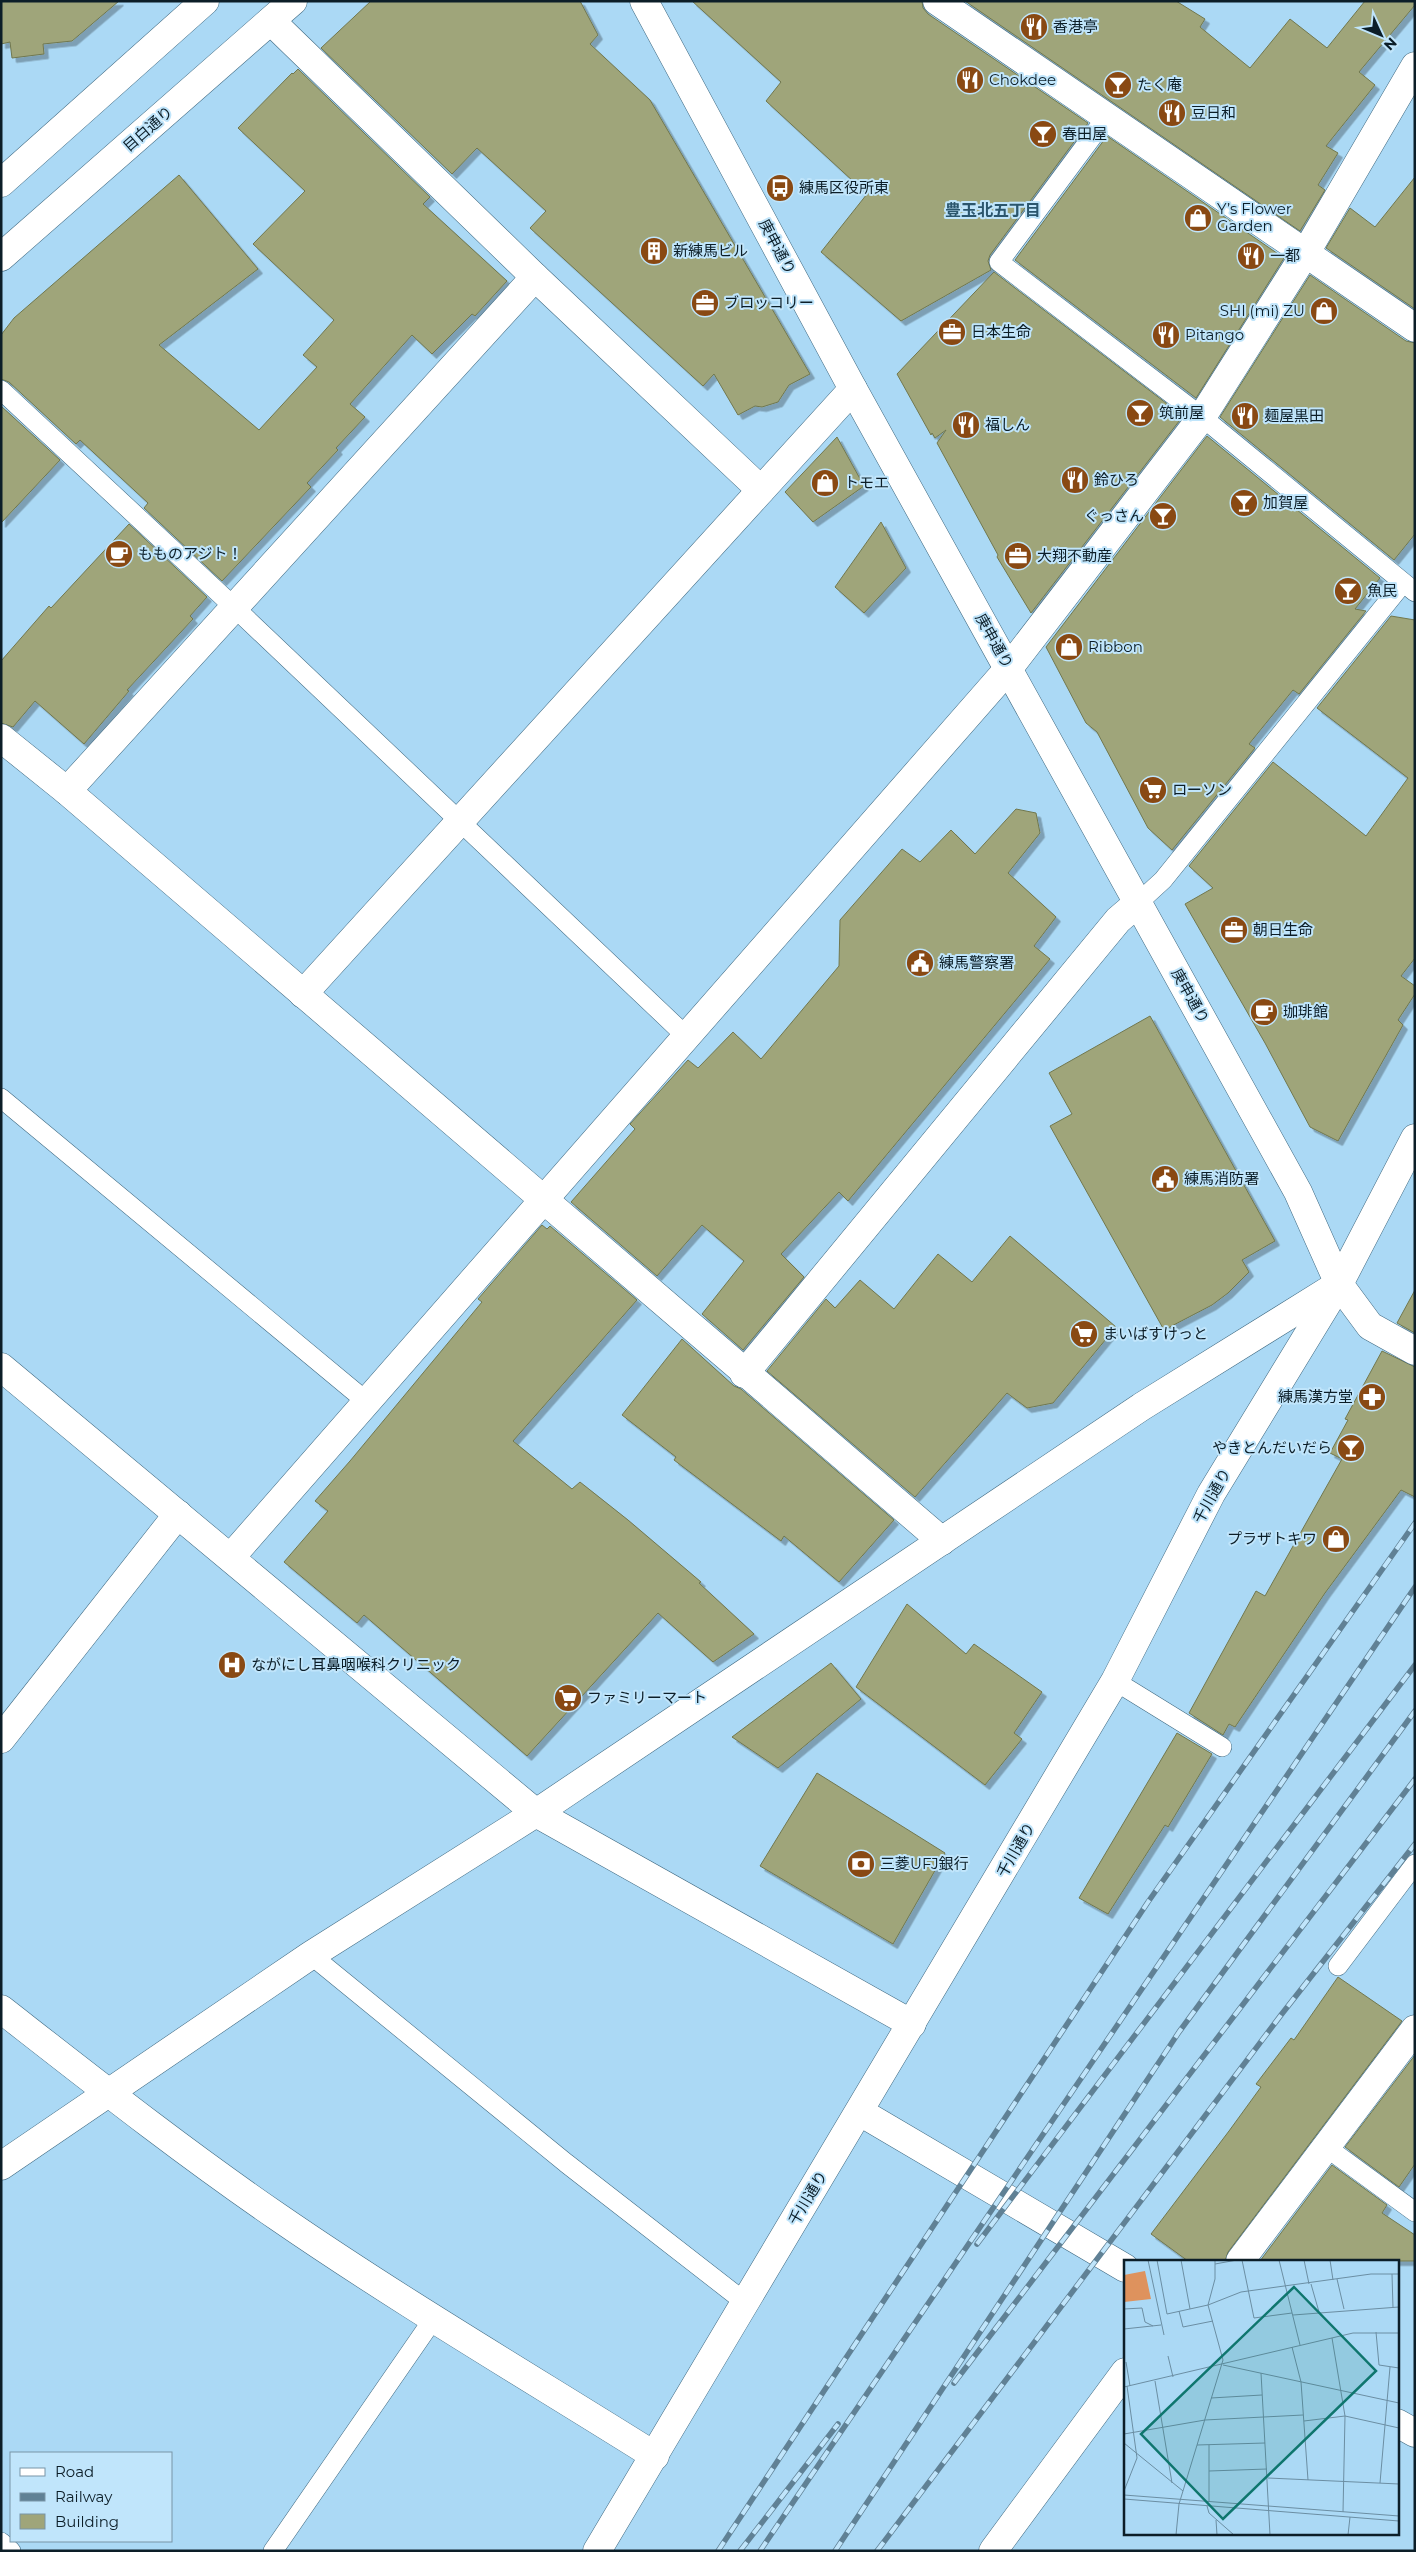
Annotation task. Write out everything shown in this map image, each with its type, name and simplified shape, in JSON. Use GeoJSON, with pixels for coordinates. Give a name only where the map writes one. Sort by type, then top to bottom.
{"type":"FeatureCollection","features":[{"type":"Feature","properties":{"kind":"street"},"geometry":{"type":"LineString","coordinates":[[1,183],[205,1]]}},
{"type":"Feature","properties":{"kind":"street","name":"目白通り"},"geometry":{"type":"LineString","coordinates":[[1,257],[293,1]]}},
{"type":"Feature","properties":{"kind":"street","name":"庚申通り"},"geometry":{"type":"LineString","coordinates":[[644,1],[853,389],[1298,1192],[1339,1284],[1370,1326],[1415,1351]]}},
{"type":"Feature","properties":{"kind":"street"},"geometry":{"type":"LineString","coordinates":[[937,1],[1415,328]]}},
{"type":"Feature","properties":{"kind":"street"},"geometry":{"type":"LineString","coordinates":[[271,21],[535,277],[761,490]]}},
{"type":"Feature","properties":{"kind":"street"},"geometry":{"type":"LineString","coordinates":[[230,1557],[1009,668],[1202,417],[1305,254],[1415,66]]}},
{"type":"Feature","properties":{"kind":"street"},"geometry":{"type":"LineString","coordinates":[[67,790],[535,277]]}},
{"type":"Feature","properties":{"kind":"street"},"geometry":{"type":"LineString","coordinates":[[303,994],[853,389]]}},
{"type":"Feature","properties":{"kind":"street"},"geometry":{"type":"LineString","coordinates":[[1,738],[67,790],[303,994],[545,1199],[744,1374],[942,1541]]}},
{"type":"Feature","properties":{"kind":"street"},"geometry":{"type":"LineString","coordinates":[[744,1374],[1118,920],[1139,902]]}},
{"type":"Feature","properties":{"kind":"street","name":"千川通り"},"geometry":{"type":"LineString","coordinates":[[597,2551],[746,2304],[1115,1681],[1211,1494],[1339,1284],[1415,1138]]}},
{"type":"Feature","properties":{"kind":"street"},"geometry":{"type":"LineString","coordinates":[[1,2166],[311,1955],[536,1813],[1142,1407],[1339,1284]]}},
{"type":"Feature","properties":{"kind":"street"},"geometry":{"type":"LineString","coordinates":[[1,1367],[536,1813],[912,2024]]}},
{"type":"Feature","properties":{"kind":"street"},"geometry":{"type":"LineString","coordinates":[[1,1739],[178,1514]]}},
{"type":"Feature","properties":{"kind":"street"},"geometry":{"type":"LineString","coordinates":[[1,2009],[109,2094],[278,2217],[434,2318],[655,2456]]}},
{"type":"Feature","properties":{"kind":"street"},"geometry":{"type":"LineString","coordinates":[[1241,2260],[1415,2029]]}},
{"type":"Feature","properties":{"kind":"street"},"geometry":{"type":"LineString","coordinates":[[860,2112],[1124,2267]]}},
{"type":"Feature","properties":{"kind":"street"},"geometry":{"type":"LineString","coordinates":[[992,2551],[1124,2373]]}},
{"type":"Feature","properties":{"kind":"street"},"geometry":{"type":"LineString","coordinates":[[1398,2424],[1415,2433]]}},
{"type":"Feature","properties":{"kind":"lane"},"geometry":{"type":"LineString","coordinates":[[1106,118],[999,262],[1202,417],[1409,588],[1163,880],[1139,902]]}},
{"type":"Feature","properties":{"kind":"lane"},"geometry":{"type":"LineString","coordinates":[[1,390],[234,607],[687,1037]]}},
{"type":"Feature","properties":{"kind":"lane"},"geometry":{"type":"LineString","coordinates":[[1,1098],[367,1402]]}},
{"type":"Feature","properties":{"kind":"lane"},"geometry":{"type":"LineString","coordinates":[[1115,1681],[1222,1747]]}},
{"type":"Feature","properties":{"kind":"lane"},"geometry":{"type":"LineString","coordinates":[[1338,1966],[1415,1864]]}},
{"type":"Feature","properties":{"kind":"lane"},"geometry":{"type":"LineString","coordinates":[[311,1955],[566,2163],[746,2304]]}},
{"type":"Feature","properties":{"kind":"lane"},"geometry":{"type":"LineString","coordinates":[[1326,2147],[1415,2212]]}},
{"type":"Feature","properties":{"kind":"lane"},"geometry":{"type":"LineString","coordinates":[[273,2551],[434,2318]]}},
{"type":"Feature","properties":{"kind":"lane"},"geometry":{"type":"LineString","coordinates":[[1,2542],[12,2551]]}},
{"type":"Feature","properties":{"kind":"building"},"geometry":{"type":"Polygon","coordinates":[[[1,1],[119,1],[72,41],[43,44],[44,54],[12,58],[10,42],[1,44],[1,1]]]}},
{"type":"Feature","properties":{"kind":"building"},"geometry":{"type":"Polygon","coordinates":[[[371,1],[580,1],[598,35],[590,44],[650,100],[810,374],[789,385],[778,402],[762,407],[755,406],[738,415],[714,374],[703,386],[530,228],[546,211],[477,148],[452,174],[321,48],[371,1]]]}},
{"type":"Feature","properties":{"kind":"building"},"geometry":{"type":"Polygon","coordinates":[[[692,1],[922,1],[923,8],[928,14],[1088,123],[990,255],[988,261],[991,270],[901,321],[821,252],[867,194],[766,101],[781,82],[692,1]]]}},
{"type":"Feature","properties":{"kind":"building"},"geometry":{"type":"Polygon","coordinates":[[[965,1],[1176,1],[1205,19],[1200,27],[1250,68],[1290,19],[1327,48],[1365,1],[1415,1],[1415,5],[1359,72],[1375,85],[1326,146],[1338,153],[1318,185],[1325,190],[1300,231],[965,1]]]}},
{"type":"Feature","properties":{"kind":"building"},"geometry":{"type":"Polygon","coordinates":[[[298,69],[430,197],[423,204],[507,281],[475,316],[472,314],[432,354],[412,335],[350,404],[365,417],[336,448],[338,450],[307,483],[311,487],[222,581],[144,508],[148,503],[80,440],[76,444],[9,382],[1,379],[1,335],[14,318],[179,175],[258,269],[159,345],[259,430],[317,367],[303,355],[334,320],[253,244],[305,191],[238,128],[298,69]]]}},
{"type":"Feature","properties":{"kind":"building"},"geometry":{"type":"Polygon","coordinates":[[[1107,136],[1284,258],[1196,398],[1015,260],[1107,136]]]}},
{"type":"Feature","properties":{"kind":"building"},"geometry":{"type":"Polygon","coordinates":[[[1415,177],[1415,309],[1326,248],[1350,208],[1375,227],[1415,177]]]}},
{"type":"Feature","properties":{"kind":"building"},"geometry":{"type":"Polygon","coordinates":[[[994,272],[1183,416],[1031,613],[997,557],[998,555],[937,443],[946,430],[935,438],[932,433],[931,435],[897,374],[994,272]]]}},
{"type":"Feature","properties":{"kind":"building"},"geometry":{"type":"Polygon","coordinates":[[[1310,275],[1406,341],[1415,343],[1415,534],[1394,560],[1220,417],[1310,275]]]}},
{"type":"Feature","properties":{"kind":"building"},"geometry":{"type":"Polygon","coordinates":[[[1,406],[60,460],[1,523],[1,406]]]}},
{"type":"Feature","properties":{"kind":"building"},"geometry":{"type":"Polygon","coordinates":[[[1207,436],[1380,578],[1355,609],[1366,611],[1299,694],[1293,690],[1249,744],[1255,748],[1172,850],[1148,828],[1097,732],[1086,723],[1046,647],[1207,436]]]}},
{"type":"Feature","properties":{"kind":"building"},"geometry":{"type":"Polygon","coordinates":[[[837,437],[864,486],[813,522],[785,492],[837,437]]]}},
{"type":"Feature","properties":{"kind":"building"},"geometry":{"type":"Polygon","coordinates":[[[881,522],[906,568],[864,613],[835,587],[881,522]]]}},
{"type":"Feature","properties":{"kind":"building"},"geometry":{"type":"Polygon","coordinates":[[[129,524],[207,597],[190,616],[193,619],[127,690],[129,691],[84,744],[35,701],[13,727],[1,723],[1,661],[49,606],[51,608],[129,524]]]}},
{"type":"Feature","properties":{"kind":"building"},"geometry":{"type":"Polygon","coordinates":[[[1391,616],[1415,620],[1415,958],[1401,976],[1415,986],[1415,994],[1398,1020],[1403,1025],[1338,1141],[1310,1127],[1265,1043],[1185,904],[1213,888],[1189,866],[1273,762],[1366,836],[1408,778],[1317,708],[1391,616]]]}},
{"type":"Feature","properties":{"kind":"building"},"geometry":{"type":"Polygon","coordinates":[[[1016,809],[1036,813],[1040,833],[1008,873],[1056,917],[1034,946],[1050,959],[848,1201],[839,1192],[781,1254],[804,1277],[743,1350],[702,1314],[744,1261],[702,1225],[657,1276],[571,1202],[635,1129],[630,1124],[688,1060],[698,1068],[733,1032],[761,1059],[839,966],[840,920],[902,849],[920,862],[951,830],[975,854],[1016,809]]]}},
{"type":"Feature","properties":{"kind":"building"},"geometry":{"type":"Polygon","coordinates":[[[1150,1016],[1275,1241],[1242,1260],[1249,1272],[1228,1293],[1212,1305],[1164,1330],[1050,1126],[1072,1114],[1049,1073],[1150,1016]]]}},
{"type":"Feature","properties":{"kind":"building"},"geometry":{"type":"Polygon","coordinates":[[[542,1225],[547,1229],[550,1226],[637,1300],[513,1441],[572,1489],[580,1482],[628,1520],[701,1582],[699,1583],[754,1634],[713,1662],[658,1613],[527,1756],[364,1615],[357,1623],[284,1562],[328,1511],[315,1501],[482,1302],[478,1299],[542,1225]]]}},
{"type":"Feature","properties":{"kind":"building"},"geometry":{"type":"Polygon","coordinates":[[[1010,1236],[1116,1327],[1053,1403],[1027,1408],[1007,1393],[915,1497],[767,1371],[826,1299],[835,1308],[860,1280],[894,1309],[938,1254],[972,1282],[1010,1236]]]}},
{"type":"Feature","properties":{"kind":"building"},"geometry":{"type":"Polygon","coordinates":[[[1415,1290],[1415,1333],[1397,1323],[1415,1290]]]}},
{"type":"Feature","properties":{"kind":"building"},"geometry":{"type":"Polygon","coordinates":[[[682,1339],[734,1386],[741,1389],[894,1520],[839,1582],[784,1536],[781,1541],[674,1460],[676,1457],[622,1415],[682,1339]]]}},
{"type":"Feature","properties":{"kind":"building"},"geometry":{"type":"Polygon","coordinates":[[[1382,1351],[1415,1367],[1415,1497],[1401,1490],[1325,1593],[1235,1727],[1229,1724],[1223,1735],[1189,1713],[1256,1591],[1265,1596],[1342,1459],[1330,1453],[1348,1420],[1345,1419],[1382,1351]]]}},
{"type":"Feature","properties":{"kind":"building"},"geometry":{"type":"Polygon","coordinates":[[[907,1604],[966,1654],[974,1644],[1042,1692],[1014,1733],[1022,1739],[985,1785],[856,1687],[907,1604]]]}},
{"type":"Feature","properties":{"kind":"building"},"geometry":{"type":"Polygon","coordinates":[[[831,1663],[861,1699],[778,1768],[732,1737],[831,1663]]]}},
{"type":"Feature","properties":{"kind":"building"},"geometry":{"type":"Polygon","coordinates":[[[1177,1733],[1212,1754],[1168,1827],[1165,1825],[1108,1914],[1079,1898],[1177,1733]]]}},
{"type":"Feature","properties":{"kind":"building"},"geometry":{"type":"Polygon","coordinates":[[[817,1773],[945,1853],[893,1944],[760,1866],[817,1773]]]}},
{"type":"Feature","properties":{"kind":"building"},"geometry":{"type":"Polygon","coordinates":[[[1338,1977],[1402,2021],[1228,2252],[1225,2260],[1187,2260],[1151,2234],[1261,2087],[1256,2084],[1291,2038],[1294,2040],[1338,1977]]]}},
{"type":"Feature","properties":{"kind":"building"},"geometry":{"type":"Polygon","coordinates":[[[1415,2055],[1415,2164],[1399,2187],[1345,2147],[1415,2055]]]}},
{"type":"Feature","properties":{"kind":"building"},"geometry":{"type":"Polygon","coordinates":[[[1332,2165],[1387,2205],[1382,2213],[1415,2235],[1415,2261],[1261,2260],[1332,2165]]]}},
{"type":"Feature","properties":{"kind":"railway"},"geometry":{"type":"LineString","coordinates":[[718,2551],[1148,1902],[1415,1523]]}},
{"type":"Feature","properties":{"kind":"railway"},"geometry":{"type":"LineString","coordinates":[[760,2551],[1415,1587]]}},
{"type":"Feature","properties":{"kind":"railway"},"geometry":{"type":"LineString","coordinates":[[977,2244],[1415,1665]]}},
{"type":"Feature","properties":{"kind":"railway"},"geometry":{"type":"LineString","coordinates":[[835,2551],[1179,2032],[1415,1711]]}},
{"type":"Feature","properties":{"kind":"railway"},"geometry":{"type":"LineString","coordinates":[[954,2383],[1415,1779]]}},
{"type":"Feature","properties":{"kind":"railway"},"geometry":{"type":"LineString","coordinates":[[877,2551],[1281,2015],[1415,1844]]}},
{"type":"Feature","properties":{"kind":"railway"},"geometry":{"type":"LineString","coordinates":[[740,2551],[838,2424]]}},
{"type":"Feature","properties":{"kind":"place","name":"香港亭"},"geometry":{"type":"Point","coordinates":[1034,27]}},
{"type":"Feature","properties":{"kind":"place","name":"Chokdee"},"geometry":{"type":"Point","coordinates":[970,80]}},
{"type":"Feature","properties":{"kind":"place","name":"たく庵"},"geometry":{"type":"Point","coordinates":[1118,85]}},
{"type":"Feature","properties":{"kind":"place","name":"豆日和"},"geometry":{"type":"Point","coordinates":[1172,113]}},
{"type":"Feature","properties":{"kind":"place","name":"春田屋"},"geometry":{"type":"Point","coordinates":[1043,134]}},
{"type":"Feature","properties":{"kind":"place","name":"練馬区役所東"},"geometry":{"type":"Point","coordinates":[780,188]}},
{"type":"Feature","properties":{"kind":"place","name":"Y’s Flower Garden"},"geometry":{"type":"Point","coordinates":[1198,218]}},
{"type":"Feature","properties":{"kind":"place","name":"新練馬ビル"},"geometry":{"type":"Point","coordinates":[654,251]}},
{"type":"Feature","properties":{"kind":"place","name":"一都"},"geometry":{"type":"Point","coordinates":[1251,256]}},
{"type":"Feature","properties":{"kind":"place","name":"ブロッコリー"},"geometry":{"type":"Point","coordinates":[705,303]}},
{"type":"Feature","properties":{"kind":"place","name":"SHI (mi) ZU"},"geometry":{"type":"Point","coordinates":[1324,311]}},
{"type":"Feature","properties":{"kind":"place","name":"日本生命"},"geometry":{"type":"Point","coordinates":[952,332]}},
{"type":"Feature","properties":{"kind":"place","name":"Pitango"},"geometry":{"type":"Point","coordinates":[1166,335]}},
{"type":"Feature","properties":{"kind":"place","name":"筑前屋"},"geometry":{"type":"Point","coordinates":[1140,413]}},
{"type":"Feature","properties":{"kind":"place","name":"麺屋黒田"},"geometry":{"type":"Point","coordinates":[1245,416]}},
{"type":"Feature","properties":{"kind":"place","name":"福しん"},"geometry":{"type":"Point","coordinates":[966,425]}},
{"type":"Feature","properties":{"kind":"place","name":"鈴ひろ"},"geometry":{"type":"Point","coordinates":[1075,480]}},
{"type":"Feature","properties":{"kind":"place","name":"トモエ"},"geometry":{"type":"Point","coordinates":[825,483]}},
{"type":"Feature","properties":{"kind":"place","name":"加賀屋"},"geometry":{"type":"Point","coordinates":[1244,503]}},
{"type":"Feature","properties":{"kind":"place","name":"ぐっさん"},"geometry":{"type":"Point","coordinates":[1163,516]}},
{"type":"Feature","properties":{"kind":"place","name":"もものアジト！"},"geometry":{"type":"Point","coordinates":[119,554]}},
{"type":"Feature","properties":{"kind":"place","name":"大翔不動産"},"geometry":{"type":"Point","coordinates":[1018,556]}},
{"type":"Feature","properties":{"kind":"place","name":"魚民"},"geometry":{"type":"Point","coordinates":[1348,591]}},
{"type":"Feature","properties":{"kind":"place","name":"Ribbon"},"geometry":{"type":"Point","coordinates":[1069,647]}},
{"type":"Feature","properties":{"kind":"place","name":"ローソン"},"geometry":{"type":"Point","coordinates":[1153,790]}},
{"type":"Feature","properties":{"kind":"place","name":"朝日生命"},"geometry":{"type":"Point","coordinates":[1234,930]}},
{"type":"Feature","properties":{"kind":"place","name":"練馬警察署"},"geometry":{"type":"Point","coordinates":[920,963]}},
{"type":"Feature","properties":{"kind":"place","name":"珈琲館"},"geometry":{"type":"Point","coordinates":[1264,1012]}},
{"type":"Feature","properties":{"kind":"place","name":"練馬消防署"},"geometry":{"type":"Point","coordinates":[1165,1179]}},
{"type":"Feature","properties":{"kind":"place","name":"まいばすけっと"},"geometry":{"type":"Point","coordinates":[1084,1334]}},
{"type":"Feature","properties":{"kind":"place","name":"練馬漢方堂"},"geometry":{"type":"Point","coordinates":[1372,1397]}},
{"type":"Feature","properties":{"kind":"place","name":"やきとんだいだら"},"geometry":{"type":"Point","coordinates":[1351,1448]}},
{"type":"Feature","properties":{"kind":"place","name":"プラザトキワ"},"geometry":{"type":"Point","coordinates":[1336,1539]}},
{"type":"Feature","properties":{"kind":"place","name":"ながにし耳鼻咽喉科クリニック"},"geometry":{"type":"Point","coordinates":[232,1665]}},
{"type":"Feature","properties":{"kind":"place","name":"ファミリーマート"},"geometry":{"type":"Point","coordinates":[568,1698]}},
{"type":"Feature","properties":{"kind":"place","name":"三菱UFJ銀行"},"geometry":{"type":"Point","coordinates":[861,1864]}},
{"type":"Feature","properties":{"kind":"district","name":"豊玉北五丁目"},"geometry":{"type":"Point","coordinates":[993,210]}}]}
